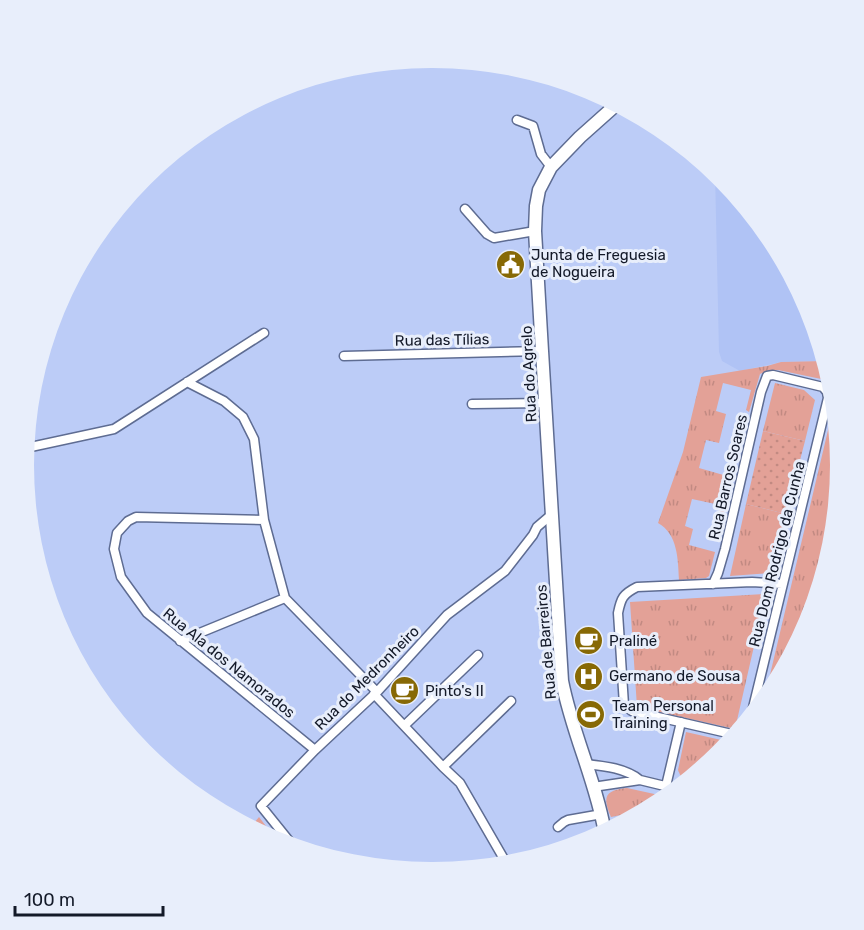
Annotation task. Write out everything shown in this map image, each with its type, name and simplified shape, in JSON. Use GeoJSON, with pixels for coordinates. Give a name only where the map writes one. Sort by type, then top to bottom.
{"type":"FeatureCollection","features":[{"type":"Feature","properties":{"kind":"street","name":"Rua do Agrelo"},"geometry":{"type":"LineString","coordinates":[[551,515],[536,231],[538,190],[551,167],[580,137],[611,110]]}},
{"type":"Feature","properties":{"kind":"street"},"geometry":{"type":"LineString","coordinates":[[516,120],[532,126],[541,154],[551,167]]}},
{"type":"Feature","properties":{"kind":"street"},"geometry":{"type":"LineString","coordinates":[[465,209],[487,234],[494,238],[536,231]]}},
{"type":"Feature","properties":{"kind":"street"},"geometry":{"type":"LineString","coordinates":[[35,446],[114,429],[264,333]]}},
{"type":"Feature","properties":{"kind":"street","name":"Rua das Tílias"},"geometry":{"type":"LineString","coordinates":[[344,356],[542,351]]}},
{"type":"Feature","properties":{"kind":"street","name":"Rua Dom Rodrigo da Cunha"},"geometry":{"type":"LineString","coordinates":[[767,376],[773,375],[822,386]]}},
{"type":"Feature","properties":{"kind":"street","name":"Rua Barros Soares"},"geometry":{"type":"LineString","coordinates":[[713,584],[725,549],[761,392],[767,376]]}},
{"type":"Feature","properties":{"kind":"street"},"geometry":{"type":"LineString","coordinates":[[187,382],[224,401],[243,417],[254,439],[264,520],[285,598],[460,783],[502,856]]}},
{"type":"Feature","properties":{"kind":"street"},"geometry":{"type":"LineString","coordinates":[[472,404],[545,403]]}},
{"type":"Feature","properties":{"kind":"street","name":"Rua Dom Rodrigo da Cunha"},"geometry":{"type":"LineString","coordinates":[[756,695],[825,409]]}},
{"type":"Feature","properties":{"kind":"street","name":"Rua de Barreiros"},"geometry":{"type":"LineString","coordinates":[[551,515],[562,681],[567,708],[604,824]]}},
{"type":"Feature","properties":{"kind":"street","name":"Rua do Medronheiro"},"geometry":{"type":"LineString","coordinates":[[283,833],[261,806],[375,693],[447,615],[505,571],[537,527],[551,515]]}},
{"type":"Feature","properties":{"kind":"street","name":"Rua Ala dos Namorados"},"geometry":{"type":"LineString","coordinates":[[264,520],[136,517],[128,521],[117,533],[114,549],[121,577],[147,613],[315,750]]}},
{"type":"Feature","properties":{"kind":"street"},"geometry":{"type":"LineString","coordinates":[[532,535],[552,532]]}},
{"type":"Feature","properties":{"kind":"street"},"geometry":{"type":"LineString","coordinates":[[726,732],[632,711],[624,705],[618,613],[620,600],[627,592],[637,587],[752,582],[783,584]]}},
{"type":"Feature","properties":{"kind":"street"},"geometry":{"type":"LineString","coordinates":[[180,641],[285,598]]}},
{"type":"Feature","properties":{"kind":"street"},"geometry":{"type":"LineString","coordinates":[[405,725],[478,655]]}},
{"type":"Feature","properties":{"kind":"street"},"geometry":{"type":"LineString","coordinates":[[443,766],[510,702]]}},
{"type":"Feature","properties":{"kind":"street"},"geometry":{"type":"LineString","coordinates":[[593,787],[640,780],[666,786],[681,722]]}},
{"type":"Feature","properties":{"kind":"street"},"geometry":{"type":"LineString","coordinates":[[586,764],[632,773],[640,780]]}},
{"type":"Feature","properties":{"kind":"street"},"geometry":{"type":"LineString","coordinates":[[558,827],[568,820],[602,814]]}},
{"type":"Feature","properties":{"kind":"shaded area"},"geometry":{"type":"Polygon","coordinates":[[[715,186],[747,223],[776,266],[789,289],[816,361],[781,362],[740,371],[722,361],[719,352],[715,186]]]}},
{"type":"Feature","properties":{"kind":"green space"},"geometry":{"type":"Polygon","coordinates":[[[816,361],[820,379],[778,370],[769,370],[760,374],[749,412],[746,410],[751,390],[723,383],[716,411],[726,414],[719,443],[706,440],[699,468],[734,478],[723,517],[718,516],[720,505],[692,499],[685,526],[693,529],[689,545],[715,552],[709,576],[679,580],[676,548],[670,534],[658,523],[683,452],[701,377],[781,362],[816,361]]]}},
{"type":"Feature","properties":{"kind":"green space"},"geometry":{"type":"Polygon","coordinates":[[[775,383],[804,390],[815,400],[805,441],[763,431],[775,383]]]}},
{"type":"Feature","properties":{"kind":"green space"},"geometry":{"type":"Polygon","coordinates":[[[828,430],[829,491],[822,543],[799,617],[789,641],[770,674],[828,430]]]}},
{"type":"Feature","properties":{"kind":"green space"},"geometry":{"type":"Polygon","coordinates":[[[763,431],[805,441],[786,514],[746,504],[763,431]]]}},
{"type":"Feature","properties":{"kind":"green space"},"geometry":{"type":"Polygon","coordinates":[[[746,504],[786,514],[773,569],[769,573],[730,576],[746,504]]]}},
{"type":"Feature","properties":{"kind":"green space"},"geometry":{"type":"Polygon","coordinates":[[[766,594],[737,719],[730,728],[637,707],[630,602],[766,594]]]}},
{"type":"Feature","properties":{"kind":"green space"},"geometry":{"type":"Polygon","coordinates":[[[686,732],[719,740],[680,775],[678,770],[686,732]]]}},
{"type":"Feature","properties":{"kind":"green space"},"geometry":{"type":"Polygon","coordinates":[[[627,788],[655,794],[620,815],[611,817],[606,800],[607,796],[614,791],[627,788]]]}},
{"type":"Feature","properties":{"kind":"green space"},"geometry":{"type":"Polygon","coordinates":[[[259,817],[266,826],[256,822],[259,817]]]}},
{"type":"Feature","properties":{"kind":"place","name":"Junta de Freguesia de Nogueira"},"geometry":{"type":"Point","coordinates":[510,264]}},
{"type":"Feature","properties":{"kind":"place","name":"Praliné"},"geometry":{"type":"Point","coordinates":[588,641]}},
{"type":"Feature","properties":{"kind":"place","name":"Germano de Sousa"},"geometry":{"type":"Point","coordinates":[588,676]}},
{"type":"Feature","properties":{"kind":"place","name":"Pinto's II"},"geometry":{"type":"Point","coordinates":[404,691]}},
{"type":"Feature","properties":{"kind":"place","name":"Team Personal Training"},"geometry":{"type":"Point","coordinates":[591,715]}}]}
